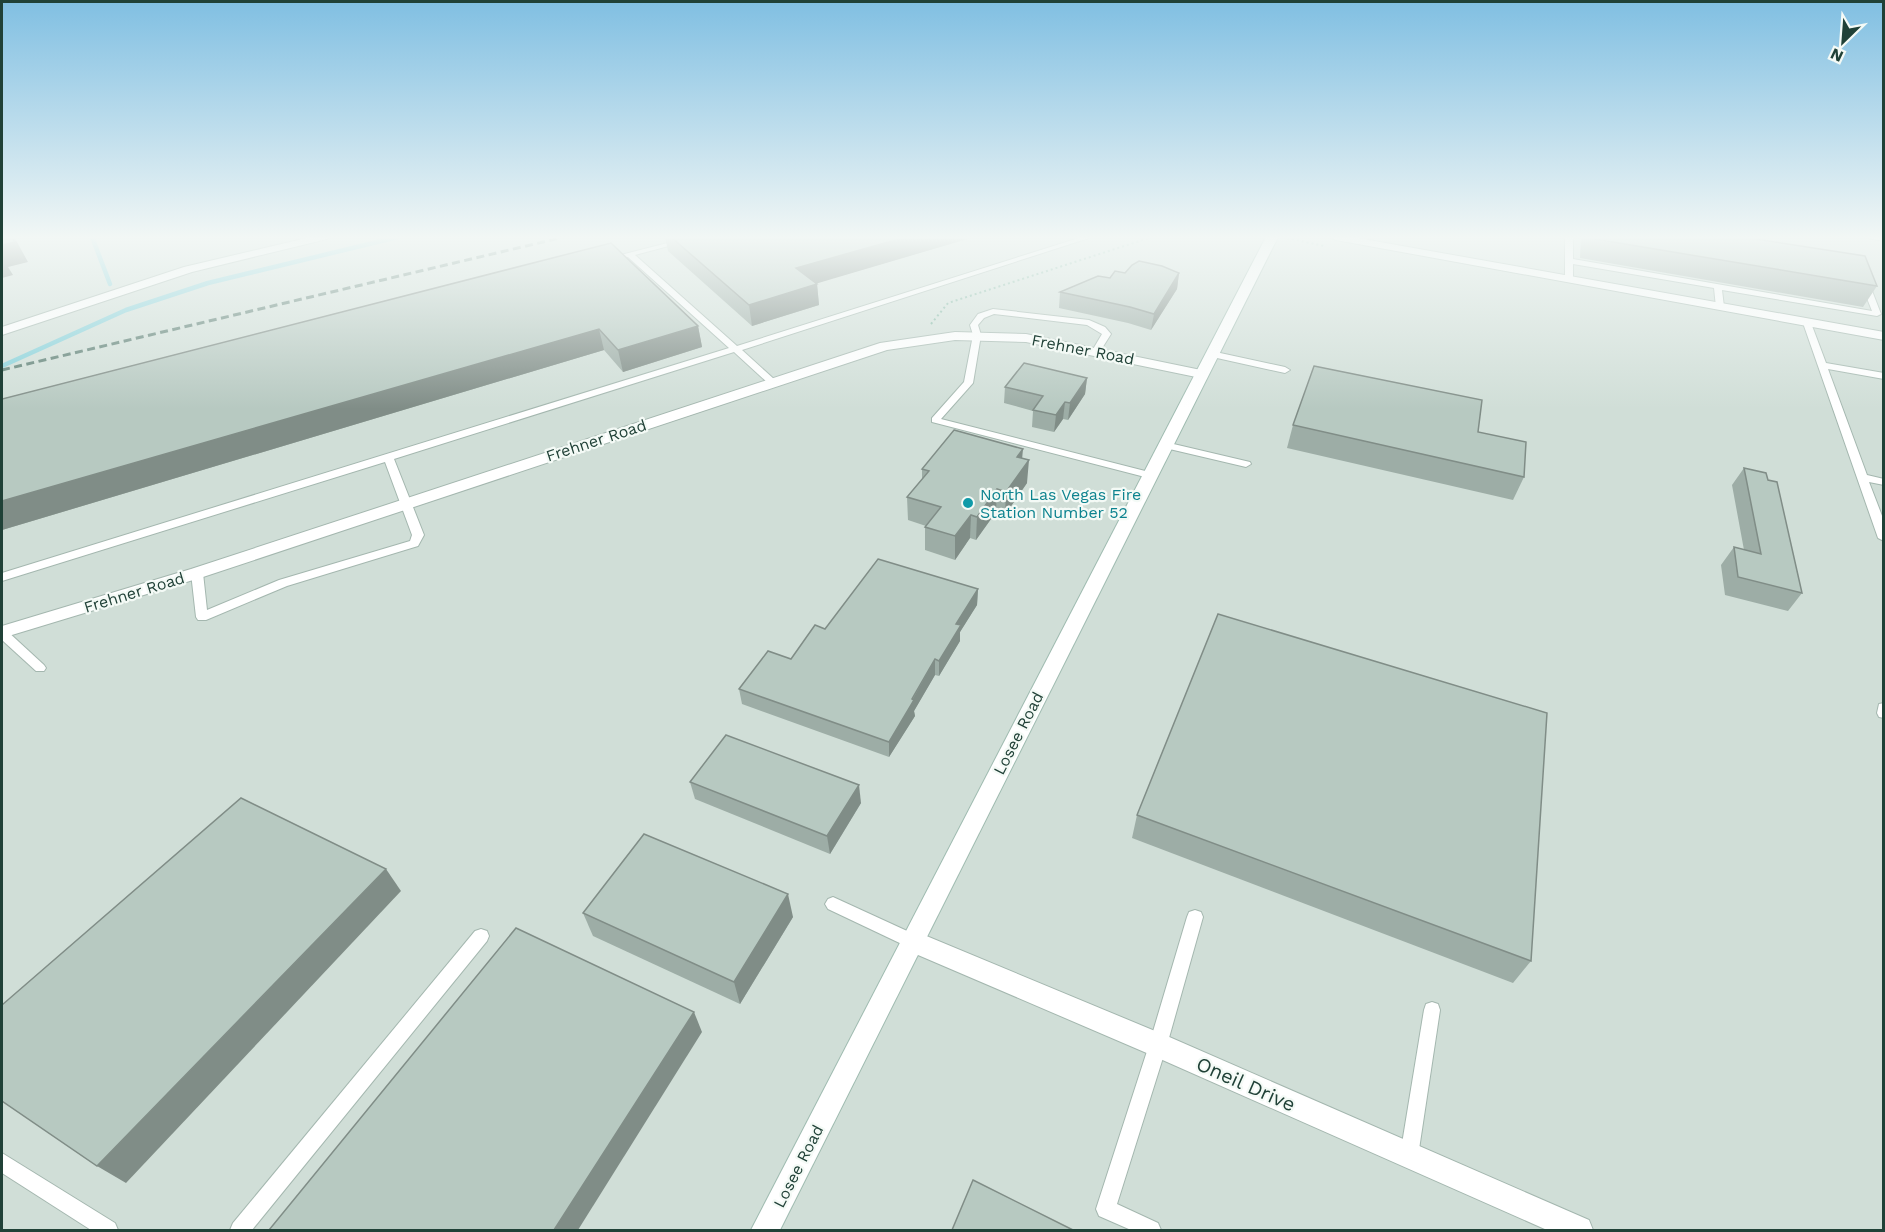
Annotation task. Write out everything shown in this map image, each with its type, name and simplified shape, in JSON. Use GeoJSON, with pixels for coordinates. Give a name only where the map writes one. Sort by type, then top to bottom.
{"type":"FeatureCollection","features":[{"type":"Feature","properties":{"kind":"street"},"geometry":{"type":"LineString","coordinates":[[2,331],[112,294]]}},
{"type":"Feature","properties":{"kind":"street","name":"Losee Road"},"geometry":{"type":"LineString","coordinates":[[765,1230],[1242,294]]}},
{"type":"Feature","properties":{"kind":"street"},"geometry":{"type":"LineString","coordinates":[[1650,294],[1884,336]]}},
{"type":"Feature","properties":{"kind":"street","name":"Frehner Road"},"geometry":{"type":"LineString","coordinates":[[2,633],[197,573],[885,346],[934,338],[977,335],[1026,338],[1201,374]]}},
{"type":"Feature","properties":{"kind":"street","name":"Oneil Drive"},"geometry":{"type":"LineString","coordinates":[[912,942],[1158,1045],[1579,1230]]}},
{"type":"Feature","properties":{"kind":"lane"},"geometry":{"type":"LineString","coordinates":[[674,294],[772,382]]}},
{"type":"Feature","properties":{"kind":"lane"},"geometry":{"type":"LineString","coordinates":[[2,577],[906,294]]}},
{"type":"Feature","properties":{"kind":"lane"},"geometry":{"type":"LineString","coordinates":[[1719,294],[1720,307]]}},
{"type":"Feature","properties":{"kind":"lane"},"geometry":{"type":"LineString","coordinates":[[1766,294],[1877,314],[1869,294]]}},
{"type":"Feature","properties":{"kind":"lane"},"geometry":{"type":"LineString","coordinates":[[1096,351],[1107,334],[1089,323],[993,311],[981,316],[974,325],[977,335],[968,383],[935,420],[1149,475]]}},
{"type":"Feature","properties":{"kind":"lane"},"geometry":{"type":"LineString","coordinates":[[1807,322],[1884,538]]}},
{"type":"Feature","properties":{"kind":"lane"},"geometry":{"type":"LineString","coordinates":[[1211,354],[1285,370]]}},
{"type":"Feature","properties":{"kind":"lane"},"geometry":{"type":"LineString","coordinates":[[1822,365],[1884,376]]}},
{"type":"Feature","properties":{"kind":"lane"},"geometry":{"type":"LineString","coordinates":[[1165,445],[1246,464]]}},
{"type":"Feature","properties":{"kind":"lane"},"geometry":{"type":"LineString","coordinates":[[197,573],[202,616],[284,583],[414,543],[418,535],[388,457]]}},
{"type":"Feature","properties":{"kind":"lane"},"geometry":{"type":"LineString","coordinates":[[1862,477],[1884,482]]}},
{"type":"Feature","properties":{"kind":"lane"},"geometry":{"type":"LineString","coordinates":[[2,633],[40,668]]}},
{"type":"Feature","properties":{"kind":"lane"},"geometry":{"type":"LineString","coordinates":[[1884,708],[1884,714]]}},
{"type":"Feature","properties":{"kind":"lane"},"geometry":{"type":"LineString","coordinates":[[833,904],[912,942]]}},
{"type":"Feature","properties":{"kind":"lane"},"geometry":{"type":"LineString","coordinates":[[1151,1230],[1106,1209],[1158,1045],[1195,917]]}},
{"type":"Feature","properties":{"kind":"lane"},"geometry":{"type":"LineString","coordinates":[[240,1230],[481,936]]}},
{"type":"Feature","properties":{"kind":"lane"},"geometry":{"type":"LineString","coordinates":[[1409,1156],[1432,1010]]}},
{"type":"Feature","properties":{"kind":"lane"},"geometry":{"type":"LineString","coordinates":[[2,1162],[108,1230]]}},
{"type":"Feature","properties":{"kind":"shaded area"},"geometry":{"type":"Polygon","coordinates":[[[2,294],[1883,294],[1883,1230],[2,1230],[2,294]]]}},
{"type":"Feature","properties":{"kind":"building"},"geometry":{"type":"Polygon","coordinates":[[[410,294],[665,294],[698,326],[618,350],[599,329],[2,501],[2,399],[410,294]]]}},
{"type":"Feature","properties":{"kind":"building"},"geometry":{"type":"Polygon","coordinates":[[[737,294],[783,294],[749,305],[737,294]]]}},
{"type":"Feature","properties":{"kind":"building"},"geometry":{"type":"Polygon","coordinates":[[[1072,294],[1166,294],[1154,314],[1072,294]]]}},
{"type":"Feature","properties":{"kind":"building"},"geometry":{"type":"Polygon","coordinates":[[[1024,363],[1087,378],[1070,403],[1065,402],[1056,415],[1033,410],[1043,396],[1005,387],[1024,363]]]}},
{"type":"Feature","properties":{"kind":"building"},"geometry":{"type":"Polygon","coordinates":[[[1314,366],[1482,400],[1478,432],[1526,442],[1524,477],[1293,425],[1314,366]]]}},
{"type":"Feature","properties":{"kind":"building","name":"North Las Vegas Fire Station Number 52"},"geometry":{"type":"Polygon","coordinates":[[[954,430],[1023,449],[1017,457],[1029,460],[1006,492],[997,489],[977,517],[971,515],[955,536],[925,527],[941,507],[907,497],[929,471],[922,469],[954,430]]]}},
{"type":"Feature","properties":{"kind":"building"},"geometry":{"type":"Polygon","coordinates":[[[1744,468],[1766,473],[1768,480],[1777,482],[1802,593],[1738,577],[1734,547],[1761,554],[1744,468]]]}},
{"type":"Feature","properties":{"kind":"building"},"geometry":{"type":"Polygon","coordinates":[[[878,559],[978,589],[956,624],[961,625],[939,661],[935,659],[889,742],[739,689],[768,651],[791,659],[815,625],[825,629],[878,559]]]}},
{"type":"Feature","properties":{"kind":"building"},"geometry":{"type":"Polygon","coordinates":[[[1218,614],[1547,713],[1531,961],[1137,815],[1218,614]]]}},
{"type":"Feature","properties":{"kind":"building"},"geometry":{"type":"Polygon","coordinates":[[[726,735],[859,785],[827,836],[690,782],[726,735]]]}},
{"type":"Feature","properties":{"kind":"building"},"geometry":{"type":"Polygon","coordinates":[[[241,798],[386,869],[97,1166],[2,1101],[2,1005],[241,798]]]}},
{"type":"Feature","properties":{"kind":"building"},"geometry":{"type":"Polygon","coordinates":[[[644,834],[788,894],[734,982],[583,913],[644,834]]]}},
{"type":"Feature","properties":{"kind":"building"},"geometry":{"type":"Polygon","coordinates":[[[516,928],[694,1012],[554,1230],[269,1230],[516,928]]]}},
{"type":"Feature","properties":{"kind":"building"},"geometry":{"type":"Polygon","coordinates":[[[973,1180],[1073,1230],[952,1230],[973,1180]]]}},
{"type":"Feature","properties":{"kind":"waterway"},"geometry":{"type":"LineString","coordinates":[[2,366],[126,310],[173,294]]}},
{"type":"Feature","properties":{"kind":"railway"},"geometry":{"type":"LineString","coordinates":[[2,370],[321,294]]}},
{"type":"Feature","properties":{"kind":"place","name":"North Las Vegas Fire Station Number 52"},"geometry":{"type":"Point","coordinates":[968,503]}}]}
